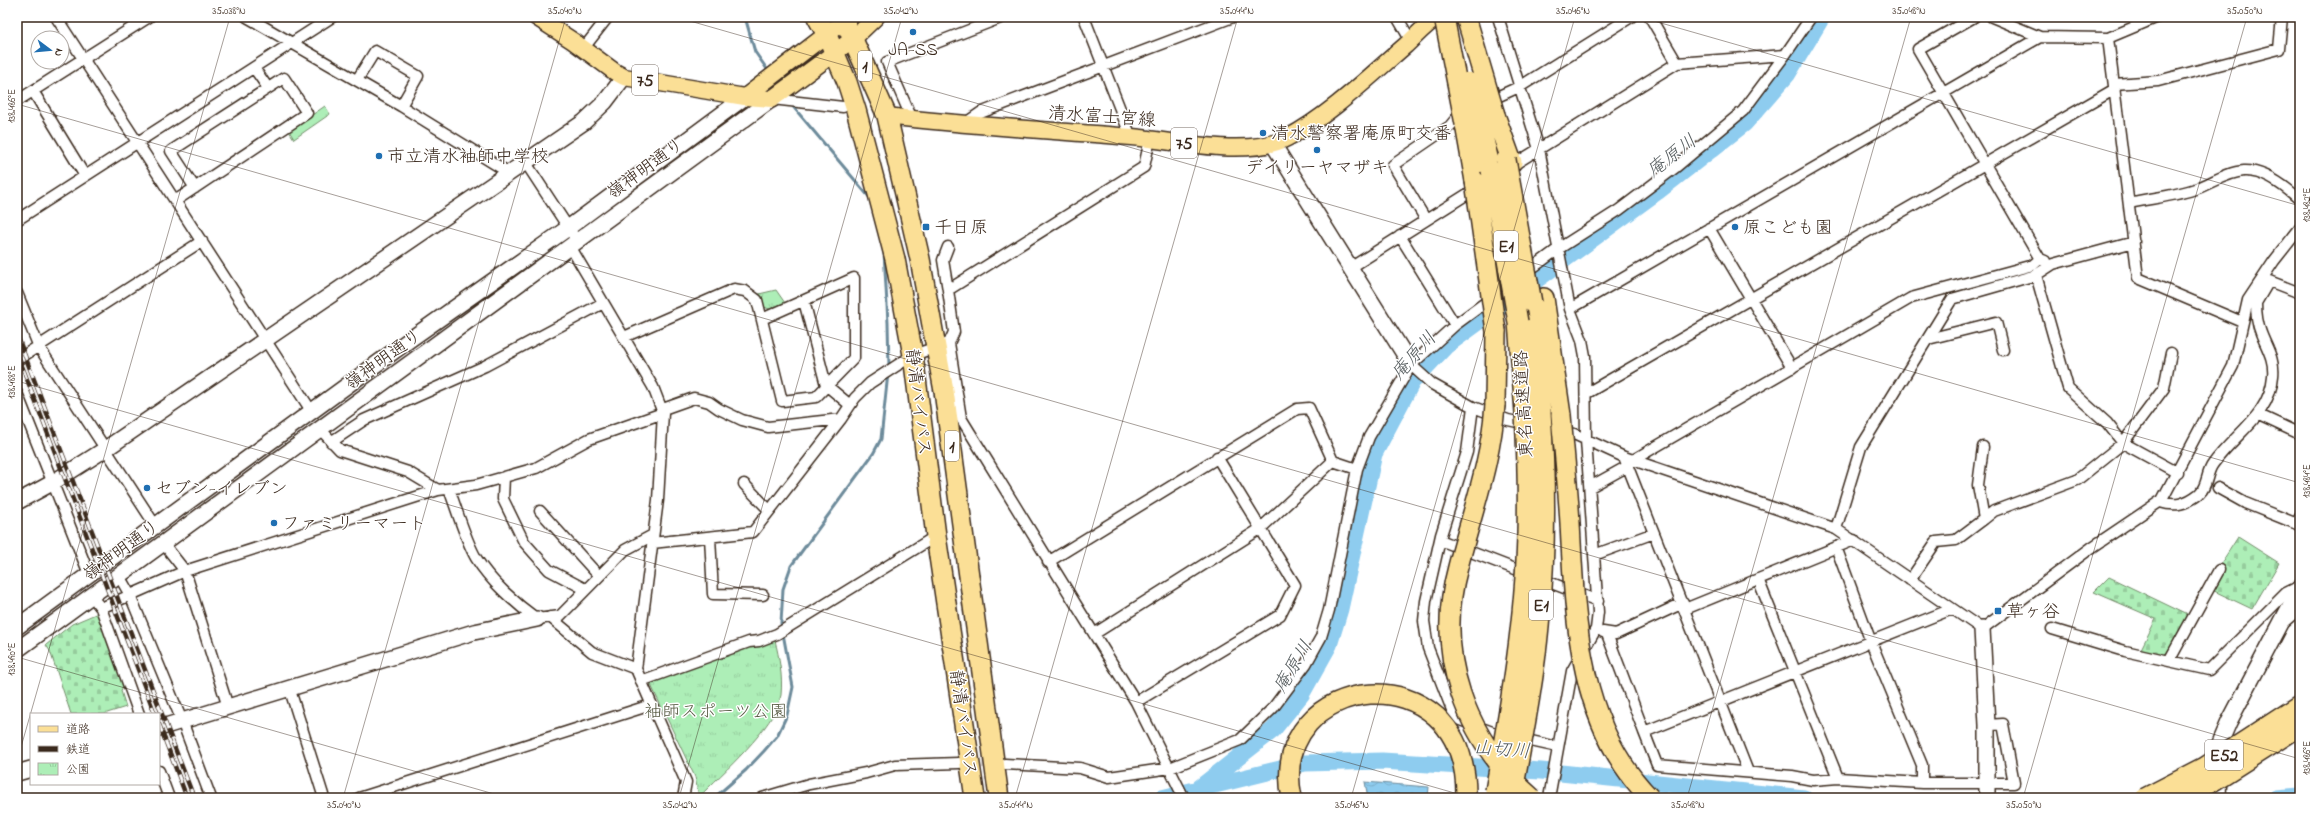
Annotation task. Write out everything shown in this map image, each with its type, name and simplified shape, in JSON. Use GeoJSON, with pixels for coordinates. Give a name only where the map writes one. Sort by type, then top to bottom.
{"type":"FeatureCollection","features":[{"type":"Feature","properties":{"kind":"highway"},"geometry":{"type":"LineString","coordinates":[[1444,17],[1480,119],[1475,181],[1496,331],[1495,405],[1486,471],[1454,587],[1450,629],[1451,655],[1458,689],[1484,745],[1503,770],[1532,798]]}},
{"type":"Feature","properties":{"kind":"highway","name":"東名高速道路"},"geometry":{"type":"LineString","coordinates":[[1448,17],[1480,119],[1503,164],[1538,301],[1533,413]]}},
{"type":"Feature","properties":{"kind":"highway","name":"東名高速道路"},"geometry":{"type":"LineString","coordinates":[[1466,17],[1480,119]]}},
{"type":"Feature","properties":{"kind":"highway","name":"静清バイパス"},"geometry":{"type":"LineString","coordinates":[[845,18],[887,116],[920,259],[943,344],[1000,781]]}},
{"type":"Feature","properties":{"kind":"highway","name":"静清バイパス"},"geometry":{"type":"LineString","coordinates":[[821,25],[847,82],[856,110],[895,259],[913,355],[936,536],[975,798]]}},
{"type":"Feature","properties":{"kind":"highway","name":"東名高速道路"},"geometry":{"type":"LineString","coordinates":[[1503,164],[1518,322],[1533,413],[1544,501],[1539,626],[1531,686],[1503,796]]}},
{"type":"Feature","properties":{"kind":"highway"},"geometry":{"type":"LineString","coordinates":[[1538,301],[1561,414],[1573,583],[1582,664],[1596,711],[1615,753],[1631,776],[1650,798]]}},
{"type":"Feature","properties":{"kind":"highway"},"geometry":{"type":"LineString","coordinates":[[1292,798],[1289,773],[1300,739],[1308,725],[1336,702],[1356,694],[1381,693],[1392,694],[1421,705],[1438,718],[1456,743],[1460,754],[1464,766],[1466,798]]}},
{"type":"Feature","properties":{"kind":"highway","name":"E52"},"geometry":{"type":"LineString","coordinates":[[2145,798],[2206,767],[2300,705]]}},
{"type":"Feature","properties":{"kind":"highway","name":"E52"},"geometry":{"type":"LineString","coordinates":[[2182,798],[2212,782],[2300,726]]}},
{"type":"Feature","properties":{"kind":"main road","name":"75"},"geometry":{"type":"LineString","coordinates":[[536,17],[614,72],[624,77],[745,97],[772,99]]}},
{"type":"Feature","properties":{"kind":"main road"},"geometry":{"type":"LineString","coordinates":[[772,99],[854,39],[876,17]]}},
{"type":"Feature","properties":{"kind":"main road","name":"清水富士宮線"},"geometry":{"type":"LineString","coordinates":[[887,116],[962,125],[1131,137],[1236,147],[1273,144],[1298,131],[1341,100],[1410,41],[1427,23],[1438,17]]}},
{"type":"Feature","properties":{"kind":"main road"},"geometry":{"type":"LineString","coordinates":[[745,97],[821,25],[845,18]]}},
{"type":"Feature","properties":{"kind":"main road"},"geometry":{"type":"LineString","coordinates":[[19,497],[52,483],[104,450],[511,174],[584,122],[605,102],[624,77]]}},
{"type":"Feature","properties":{"kind":"main road","name":"嶺神明通り"},"geometry":{"type":"LineString","coordinates":[[17,627],[412,338],[568,228],[745,97]]}},
{"type":"Feature","properties":{"kind":"main road","name":"嶺神明通り"},"geometry":{"type":"LineString","coordinates":[[17,650],[118,574],[320,429],[772,99]]}},
{"type":"Feature","properties":{"kind":"main road"},"geometry":{"type":"LineString","coordinates":[[1273,144],[1413,367]]}},
{"type":"Feature","properties":{"kind":"main road"},"geometry":{"type":"LineString","coordinates":[[2218,792],[2220,743],[2300,586]]}},
{"type":"Feature","properties":{"kind":"main road"},"geometry":{"type":"LineString","coordinates":[[160,728],[289,687],[474,632],[544,618]]}},
{"type":"Feature","properties":{"kind":"main road"},"geometry":{"type":"LineString","coordinates":[[1982,629],[1987,724],[1987,790]]}},
{"type":"Feature","properties":{"kind":"main road"},"geometry":{"type":"LineString","coordinates":[[17,773],[30,769]]}},
{"type":"Feature","properties":{"kind":"street"},"geometry":{"type":"LineString","coordinates":[[56,17],[312,412]]}},
{"type":"Feature","properties":{"kind":"street"},"geometry":{"type":"LineString","coordinates":[[17,101],[149,17]]}},
{"type":"Feature","properties":{"kind":"street"},"geometry":{"type":"LineString","coordinates":[[247,17],[290,44],[402,106],[511,174]]}},
{"type":"Feature","properties":{"kind":"street"},"geometry":{"type":"LineString","coordinates":[[17,220],[254,68],[290,44],[320,20],[332,17]]}},
{"type":"Feature","properties":{"kind":"street"},"geometry":{"type":"LineString","coordinates":[[583,49],[608,17]]}},
{"type":"Feature","properties":{"kind":"street"},"geometry":{"type":"LineString","coordinates":[[912,119],[887,62],[1003,17]]}},
{"type":"Feature","properties":{"kind":"street"},"geometry":{"type":"LineString","coordinates":[[1084,17],[1131,137]]}},
{"type":"Feature","properties":{"kind":"street"},"geometry":{"type":"LineString","coordinates":[[962,125],[980,113],[1233,17]]}},
{"type":"Feature","properties":{"kind":"street"},"geometry":{"type":"LineString","coordinates":[[1397,17],[1410,41]]}},
{"type":"Feature","properties":{"kind":"street"},"geometry":{"type":"LineString","coordinates":[[1498,17],[1521,86],[1539,149],[1570,309],[1582,340],[1585,356],[1587,393],[1586,440],[1598,601],[1596,629],[1572,671],[1550,793]]}},
{"type":"Feature","properties":{"kind":"street"},"geometry":{"type":"LineString","coordinates":[[1426,220],[1392,165],[1450,126],[1459,115],[1521,86],[1631,17]]}},
{"type":"Feature","properties":{"kind":"street"},"geometry":{"type":"LineString","coordinates":[[1650,17],[1677,63]]}},
{"type":"Feature","properties":{"kind":"street"},"geometry":{"type":"LineString","coordinates":[[1000,781],[1080,768],[1109,777],[1172,771],[1240,740],[1274,708],[1306,664],[1321,637],[1329,610],[1357,469],[1369,437],[1413,367],[1455,325],[1558,251],[1626,205],[1676,167],[1743,111],[1785,55],[1811,17]]}},
{"type":"Feature","properties":{"kind":"street"},"geometry":{"type":"LineString","coordinates":[[1974,17],[1918,49],[2040,259],[2053,264]]}},
{"type":"Feature","properties":{"kind":"street"},"geometry":{"type":"LineString","coordinates":[[1992,17],[2040,37],[2108,38],[2140,20],[2158,17]]}},
{"type":"Feature","properties":{"kind":"street"},"geometry":{"type":"LineString","coordinates":[[1587,393],[1984,164],[2114,86],[2158,81],[2279,49],[2282,17]]}},
{"type":"Feature","properties":{"kind":"street"},"geometry":{"type":"LineString","coordinates":[[1570,309],[2040,37]]}},
{"type":"Feature","properties":{"kind":"street"},"geometry":{"type":"LineString","coordinates":[[2108,38],[2138,278],[2242,322]]}},
{"type":"Feature","properties":{"kind":"street"},"geometry":{"type":"LineString","coordinates":[[357,80],[375,51],[418,76],[402,106]]}},
{"type":"Feature","properties":{"kind":"street"},"geometry":{"type":"LineString","coordinates":[[1350,268],[1677,63],[1785,55]]}},
{"type":"Feature","properties":{"kind":"street"},"geometry":{"type":"LineString","coordinates":[[254,68],[268,88]]}},
{"type":"Feature","properties":{"kind":"street"},"geometry":{"type":"LineString","coordinates":[[175,201],[195,188],[307,113],[284,78],[170,151],[195,188]]}},
{"type":"Feature","properties":{"kind":"street"},"geometry":{"type":"LineString","coordinates":[[33,91],[85,176]]}},
{"type":"Feature","properties":{"kind":"street"},"geometry":{"type":"LineString","coordinates":[[772,99],[843,107]]}},
{"type":"Feature","properties":{"kind":"street"},"geometry":{"type":"LineString","coordinates":[[948,290],[1144,167],[1150,139]]}},
{"type":"Feature","properties":{"kind":"street"},"geometry":{"type":"LineString","coordinates":[[526,163],[568,228],[573,243],[603,303],[653,387],[663,411],[653,539],[636,669],[686,782],[683,798]]}},
{"type":"Feature","properties":{"kind":"street"},"geometry":{"type":"LineString","coordinates":[[2129,203],[2197,188],[2215,179],[2244,171],[2265,176],[2290,191],[2300,200]]}},
{"type":"Feature","properties":{"kind":"street"},"geometry":{"type":"LineString","coordinates":[[1709,228],[1792,368]]}},
{"type":"Feature","properties":{"kind":"street"},"geometry":{"type":"LineString","coordinates":[[1413,367],[1432,384],[1473,407],[1508,420],[1574,434],[1628,461],[1836,529],[1982,629],[2091,548],[2160,502],[2178,473],[2233,366],[2242,322],[2252,301],[2274,261],[2300,228]]}},
{"type":"Feature","properties":{"kind":"street"},"geometry":{"type":"LineString","coordinates":[[1400,236],[1455,325]]}},
{"type":"Feature","properties":{"kind":"street"},"geometry":{"type":"LineString","coordinates":[[17,360],[39,348],[202,241]]}},
{"type":"Feature","properties":{"kind":"street"},"geometry":{"type":"LineString","coordinates":[[1836,529],[1862,447],[1952,299],[2036,275],[2053,264],[2134,242]]}},
{"type":"Feature","properties":{"kind":"street"},"geometry":{"type":"LineString","coordinates":[[544,618],[560,616],[625,550],[653,539],[710,537],[752,532],[850,406],[870,383],[913,355],[943,344],[954,332],[943,260],[948,247]]}},
{"type":"Feature","properties":{"kind":"street"},"geometry":{"type":"LineString","coordinates":[[1590,487],[1628,461],[1792,368],[1911,298],[2033,265],[2040,259]]}},
{"type":"Feature","properties":{"kind":"street"},"geometry":{"type":"LineString","coordinates":[[2036,275],[2068,388],[2107,423],[2123,443],[2178,473]]}},
{"type":"Feature","properties":{"kind":"street"},"geometry":{"type":"LineString","coordinates":[[624,337],[734,289],[745,290],[757,300],[782,401],[816,397],[826,385],[854,358],[854,278],[762,319]]}},
{"type":"Feature","properties":{"kind":"street"},"geometry":{"type":"LineString","coordinates":[[2252,301],[2269,280],[2300,293]]}},
{"type":"Feature","properties":{"kind":"street"},"geometry":{"type":"LineString","coordinates":[[17,293],[39,348],[104,450],[155,526]]}},
{"type":"Feature","properties":{"kind":"street"},"geometry":{"type":"LineString","coordinates":[[804,301],[826,385],[850,406]]}},
{"type":"Feature","properties":{"kind":"street"},"geometry":{"type":"LineString","coordinates":[[2160,502],[2173,506],[2182,505],[2199,494],[2204,488],[2214,462],[2259,415],[2271,388],[2273,365],[2252,301]]}},
{"type":"Feature","properties":{"kind":"street"},"geometry":{"type":"LineString","coordinates":[[331,442],[364,420],[485,366],[603,303]]}},
{"type":"Feature","properties":{"kind":"street"},"geometry":{"type":"LineString","coordinates":[[1928,339],[1996,322],[2003,350]]}},
{"type":"Feature","properties":{"kind":"street"},"geometry":{"type":"LineString","coordinates":[[943,344],[961,418],[1048,562],[1136,702],[1172,771],[1184,798]]}},
{"type":"Feature","properties":{"kind":"street"},"geometry":{"type":"LineString","coordinates":[[1910,580],[1936,542],[1956,540],[1994,511],[2077,480],[2123,443],[2164,388],[2171,353]]}},
{"type":"Feature","properties":{"kind":"street"},"geometry":{"type":"LineString","coordinates":[[17,393],[89,574]]}},
{"type":"Feature","properties":{"kind":"street"},"geometry":{"type":"LineString","coordinates":[[102,608],[185,571],[438,490],[476,485],[536,468],[589,439],[694,398],[709,402],[719,409],[742,420],[768,427],[841,419]]}},
{"type":"Feature","properties":{"kind":"street"},"geometry":{"type":"LineString","coordinates":[[1473,407],[1467,452],[1440,540],[1426,601],[1424,621],[1428,648],[1452,710],[1460,720],[1557,752]]}},
{"type":"Feature","properties":{"kind":"street"},"geometry":{"type":"LineString","coordinates":[[1048,562],[1297,409],[1309,408],[1333,460],[1357,469]]}},
{"type":"Feature","properties":{"kind":"street"},"geometry":{"type":"LineString","coordinates":[[2259,415],[2300,434]]}},
{"type":"Feature","properties":{"kind":"street"},"geometry":{"type":"LineString","coordinates":[[320,429],[340,450],[408,472],[438,490]]}},
{"type":"Feature","properties":{"kind":"street"},"geometry":{"type":"LineString","coordinates":[[1983,447],[1978,485],[1984,519]]}},
{"type":"Feature","properties":{"kind":"street"},"geometry":{"type":"LineString","coordinates":[[1136,702],[1280,615],[1295,585],[1217,457]]}},
{"type":"Feature","properties":{"kind":"street"},"geometry":{"type":"LineString","coordinates":[[1094,634],[1260,529],[1333,460]]}},
{"type":"Feature","properties":{"kind":"street"},"geometry":{"type":"LineString","coordinates":[[1628,461],[1654,533],[1748,772]]}},
{"type":"Feature","properties":{"kind":"street"},"geometry":{"type":"LineString","coordinates":[[504,478],[503,499],[524,542],[549,570],[586,589]]}},
{"type":"Feature","properties":{"kind":"street"},"geometry":{"type":"LineString","coordinates":[[744,484],[769,510]]}},
{"type":"Feature","properties":{"kind":"street"},"geometry":{"type":"LineString","coordinates":[[2218,488],[2245,503],[2296,524],[2300,517]]}},
{"type":"Feature","properties":{"kind":"street"},"geometry":{"type":"LineString","coordinates":[[449,489],[476,558],[494,579],[526,611],[544,618],[592,652],[636,669]]}},
{"type":"Feature","properties":{"kind":"street"},"geometry":{"type":"LineString","coordinates":[[540,511],[599,576]]}},
{"type":"Feature","properties":{"kind":"street"},"geometry":{"type":"LineString","coordinates":[[1594,555],[1654,533]]}},
{"type":"Feature","properties":{"kind":"street"},"geometry":{"type":"LineString","coordinates":[[641,681],[749,642],[759,641],[777,634],[936,536]]}},
{"type":"Feature","properties":{"kind":"street"},"geometry":{"type":"LineString","coordinates":[[710,537],[713,594],[763,595]]}},
{"type":"Feature","properties":{"kind":"street"},"geometry":{"type":"LineString","coordinates":[[1440,540],[1598,601]]}},
{"type":"Feature","properties":{"kind":"street"},"geometry":{"type":"LineString","coordinates":[[1596,629],[1607,634],[1616,634],[1854,540]]}},
{"type":"Feature","properties":{"kind":"street"},"geometry":{"type":"LineString","coordinates":[[163,543],[185,571],[228,707]]}},
{"type":"Feature","properties":{"kind":"street"},"geometry":{"type":"LineString","coordinates":[[1836,547],[1871,642],[1922,765],[1922,783]]}},
{"type":"Feature","properties":{"kind":"street"},"geometry":{"type":"LineString","coordinates":[[2170,661],[2219,570]]}},
{"type":"Feature","properties":{"kind":"street"},"geometry":{"type":"LineString","coordinates":[[118,574],[130,595],[182,721],[211,798]]}},
{"type":"Feature","properties":{"kind":"street"},"geometry":{"type":"LineString","coordinates":[[1758,579],[1838,778]]}},
{"type":"Feature","properties":{"kind":"street"},"geometry":{"type":"LineString","coordinates":[[2052,628],[2124,651],[2209,670],[2286,593],[2300,586]]}},
{"type":"Feature","properties":{"kind":"street"},"geometry":{"type":"LineString","coordinates":[[90,596],[102,608],[139,713]]}},
{"type":"Feature","properties":{"kind":"street"},"geometry":{"type":"LineString","coordinates":[[1644,732],[1952,609]]}},
{"type":"Feature","properties":{"kind":"street"},"geometry":{"type":"LineString","coordinates":[[2277,629],[2300,609]]}},
{"type":"Feature","properties":{"kind":"street"},"geometry":{"type":"LineString","coordinates":[[1607,634],[1657,765],[1792,776],[1813,780],[1838,778],[1922,783],[1987,790],[2014,783],[2003,724],[1987,724]]}},
{"type":"Feature","properties":{"kind":"street"},"geometry":{"type":"LineString","coordinates":[[289,687],[324,798]]}},
{"type":"Feature","properties":{"kind":"street"},"geometry":{"type":"LineString","coordinates":[[359,798],[651,705]]}},
{"type":"Feature","properties":{"kind":"street"},"geometry":{"type":"LineString","coordinates":[[762,798],[809,784],[866,773],[895,765],[958,762]]}},
{"type":"Feature","properties":{"kind":"street"},"geometry":{"type":"LineString","coordinates":[[160,774],[169,798]]}},
{"type":"Feature","properties":{"kind":"green space"},"geometry":{"type":"Polygon","coordinates":[[[325,106],[330,114],[294,139],[289,131],[325,106]]]}},
{"type":"Feature","properties":{"kind":"green space"},"geometry":{"type":"Polygon","coordinates":[[[776,290],[785,303],[772,310],[764,307],[759,294],[776,290]]]}},
{"type":"Feature","properties":{"kind":"green space"},"geometry":{"type":"Polygon","coordinates":[[[2238,537],[2279,563],[2252,609],[2210,589],[2218,568],[2238,537]]]}},
{"type":"Feature","properties":{"kind":"green space"},"geometry":{"type":"Polygon","coordinates":[[[2109,577],[2190,616],[2166,656],[2140,651],[2156,619],[2094,592],[2109,577]]]}},
{"type":"Feature","properties":{"kind":"green space"},"geometry":{"type":"Polygon","coordinates":[[[98,613],[124,682],[121,691],[126,707],[107,713],[71,713],[50,651],[46,645],[72,624],[98,613]]]}},
{"type":"Feature","properties":{"kind":"green space","name":"袖師スポーツ公園"},"geometry":{"type":"Polygon","coordinates":[[[775,640],[781,674],[781,695],[777,708],[769,721],[746,749],[699,797],[695,777],[650,683],[750,647],[775,640]]]}},
{"type":"Feature","properties":{"kind":"water"},"geometry":{"type":"Polygon","coordinates":[[[1365,782],[1429,787],[1428,798],[1368,798],[1365,782]]]}},
{"type":"Feature","properties":{"kind":"waterway"},"geometry":{"type":"LineString","coordinates":[[745,17],[755,52],[769,72]]}},
{"type":"Feature","properties":{"kind":"waterway","name":"庵原川"},"geometry":{"type":"LineString","coordinates":[[1198,789],[1273,730],[1301,695],[1329,645],[1340,609],[1374,454],[1412,382],[1446,346],[1657,192],[1745,123],[1787,75],[1822,17]]}},
{"type":"Feature","properties":{"kind":"waterway"},"geometry":{"type":"LineString","coordinates":[[790,103],[870,198]]}},
{"type":"Feature","properties":{"kind":"waterway"},"geometry":{"type":"LineString","coordinates":[[884,252],[889,368]]}},
{"type":"Feature","properties":{"kind":"waterway"},"geometry":{"type":"LineString","coordinates":[[714,798],[746,770],[764,751],[777,736],[787,715],[793,687],[781,623],[783,589],[791,566],[873,454],[881,439],[888,373]]}},
{"type":"Feature","properties":{"kind":"waterway","name":"山切川"},"geometry":{"type":"LineString","coordinates":[[1162,798],[1305,763],[1382,761],[1541,771],[1804,798]]}},
{"type":"Feature","properties":{"kind":"waterway","name":"山切川"},"geometry":{"type":"LineString","coordinates":[[2277,798],[2300,796]]}},
{"type":"Feature","properties":{"kind":"tunnel"},"geometry":{"type":"LineString","coordinates":[[967,763],[999,763]]}},
{"type":"Feature","properties":{"kind":"railway"},"geometry":{"type":"LineString","coordinates":[[17,335],[194,798]]}},
{"type":"Feature","properties":{"kind":"railway"},"geometry":{"type":"LineString","coordinates":[[17,353],[155,713]]}},
{"type":"Feature","properties":{"kind":"railway"},"geometry":{"type":"LineString","coordinates":[[160,727],[187,798]]}},
{"type":"Feature","properties":{"kind":"place","name":"JA-SS"},"geometry":{"type":"Point","coordinates":[913,32]}},
{"type":"Feature","properties":{"kind":"place","name":"清水警察署庵原町交番"},"geometry":{"type":"Point","coordinates":[1263,133]}},
{"type":"Feature","properties":{"kind":"place","name":"デイリーヤマザキ"},"geometry":{"type":"Point","coordinates":[1317,150]}},
{"type":"Feature","properties":{"kind":"place","name":"市立清水袖師中学校"},"geometry":{"type":"Point","coordinates":[379,156]}},
{"type":"Feature","properties":{"kind":"place","name":"千日原"},"geometry":{"type":"Point","coordinates":[926,227]}},
{"type":"Feature","properties":{"kind":"place","name":"原こども園"},"geometry":{"type":"Point","coordinates":[1735,227]}},
{"type":"Feature","properties":{"kind":"place","name":"セブン-イレブン"},"geometry":{"type":"Point","coordinates":[147,488]}},
{"type":"Feature","properties":{"kind":"place","name":"ファミリーマート"},"geometry":{"type":"Point","coordinates":[274,523]}},
{"type":"Feature","properties":{"kind":"place","name":"草ヶ谷"},"geometry":{"type":"Point","coordinates":[1998,611]}}]}
